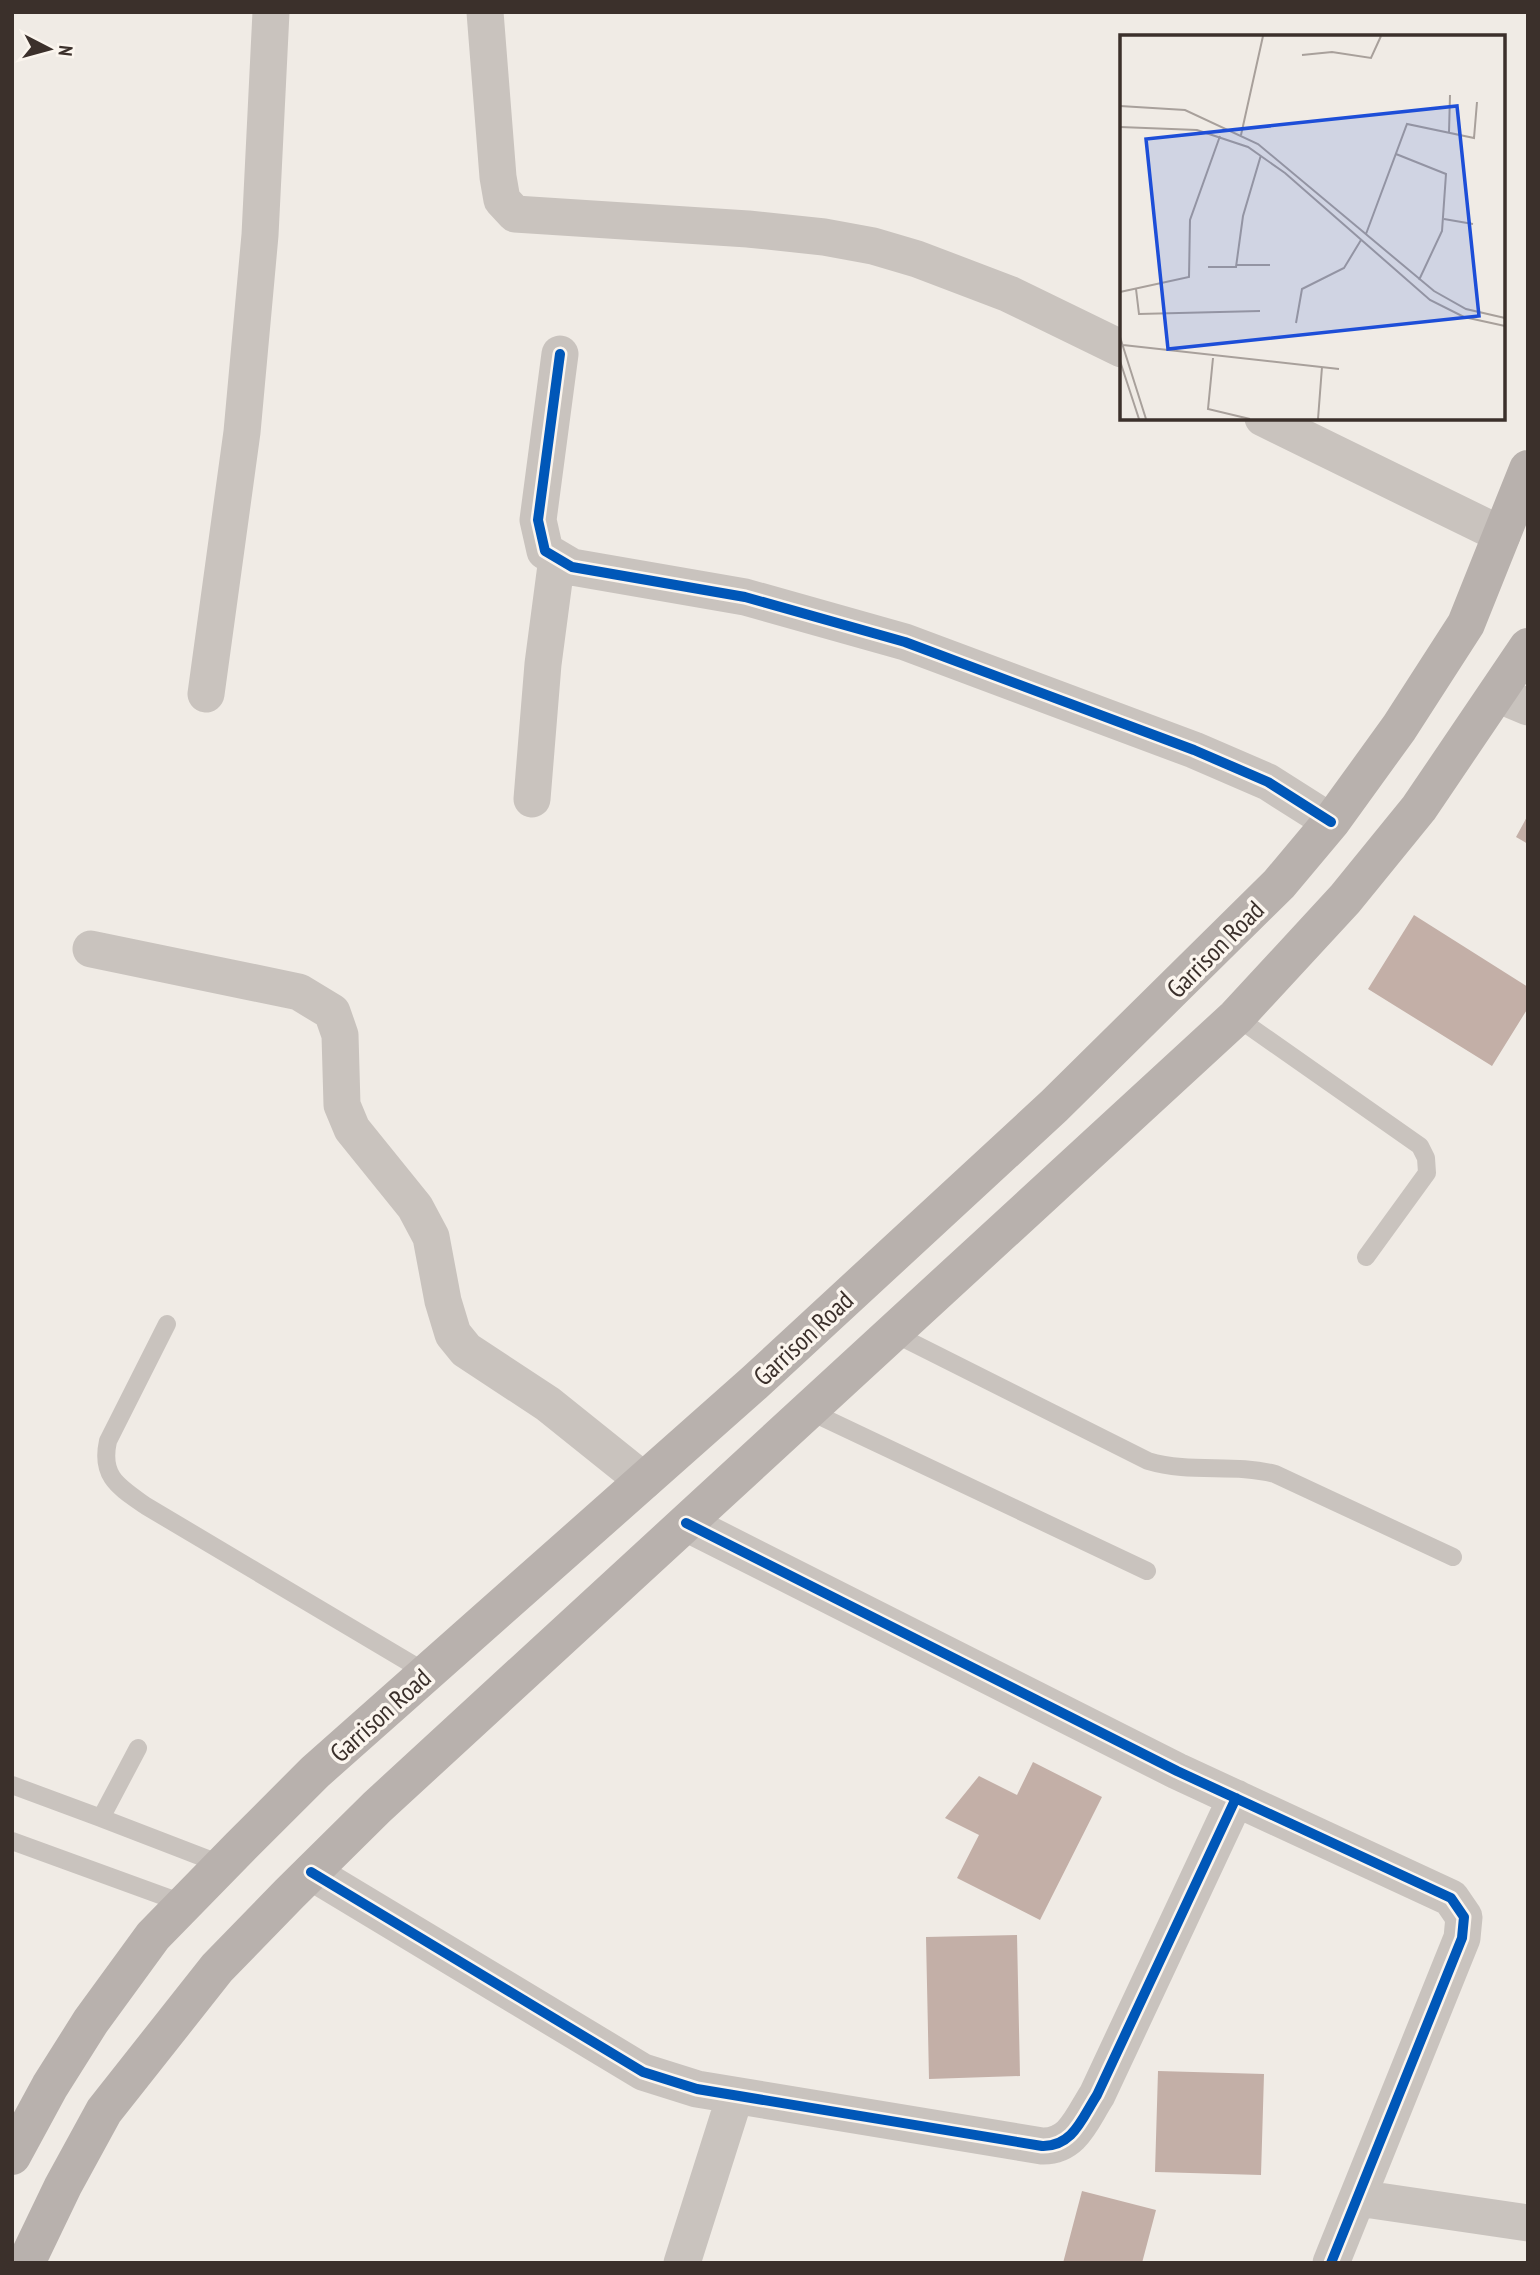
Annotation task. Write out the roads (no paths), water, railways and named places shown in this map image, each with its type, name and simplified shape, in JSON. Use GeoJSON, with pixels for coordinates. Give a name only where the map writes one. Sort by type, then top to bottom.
{"type":"FeatureCollection","features":[{"type":"Feature","properties":{"kind":"main road","name":"Garrison Road"},"geometry":{"type":"LineString","coordinates":[[12,2156],[50,2086],[92,2021],[153,1937],[315,1772],[644,1482],[1073,1088],[1279,884],[1331,822],[1399,728],[1466,624],[1528,469]]}},
{"type":"Feature","properties":{"kind":"main road"},"geometry":{"type":"LineString","coordinates":[[26,2263],[63,2186],[104,2111],[217,1968],[311,1872],[891,1332],[1236,1017],[1345,899],[1512,700],[1528,647]]}},
{"type":"Feature","properties":{"kind":"street"},"geometry":{"type":"LineString","coordinates":[[206,694],[242,432],[256,287],[271,12]]}},
{"type":"Feature","properties":{"kind":"street"},"geometry":{"type":"LineString","coordinates":[[485,12],[500,191],[502,200],[515,214],[528,217],[748,229],[824,237],[873,246],[918,259],[1009,294],[1120,348]]}},
{"type":"Feature","properties":{"kind":"street"},"geometry":{"type":"LineString","coordinates":[[560,354],[538,520],[545,551],[572,567],[745,597],[905,642],[1194,750],[1268,782],[1331,822]]}},
{"type":"Feature","properties":{"kind":"street"},"geometry":{"type":"LineString","coordinates":[[1267,420],[1502,535]]}},
{"type":"Feature","properties":{"kind":"street"},"geometry":{"type":"LineString","coordinates":[[532,799],[543,664],[557,558]]}},
{"type":"Feature","properties":{"kind":"street"},"geometry":{"type":"LineString","coordinates":[[91,949],[299,992],[318,1001],[332,1012],[340,1035],[342,1105],[352,1129],[415,1207],[431,1237],[443,1301],[453,1334],[466,1350],[548,1404],[644,1482]]}},
{"type":"Feature","properties":{"kind":"street"},"geometry":{"type":"LineString","coordinates":[[685,1523],[1236,1798],[1451,1898],[1464,1917],[1462,1938],[1331,2263]]}},
{"type":"Feature","properties":{"kind":"street"},"geometry":{"type":"LineString","coordinates":[[311,1872],[643,2072],[697,2089],[735,2096],[1042,2146],[1058,2145],[1073,2134],[1097,2095],[1236,1798]]}},
{"type":"Feature","properties":{"kind":"street"},"geometry":{"type":"LineString","coordinates":[[682,2263],[735,2096]]}},
{"type":"Feature","properties":{"kind":"street"},"geometry":{"type":"LineString","coordinates":[[1358,2197],[1528,2222]]}},
{"type":"Feature","properties":{"kind":"lane"},"geometry":{"type":"LineString","coordinates":[[1236,1017],[1420,1146],[1427,1173],[1366,1257]]}},
{"type":"Feature","properties":{"kind":"lane"},"geometry":{"type":"LineString","coordinates":[[166,1324],[108,1441],[105,1456],[107,1468],[116,1484],[146,1506],[427,1673]]}},
{"type":"Feature","properties":{"kind":"lane"},"geometry":{"type":"LineString","coordinates":[[891,1332],[1148,1461],[1174,1468],[1251,1468],[1275,1474],[1453,1556]]}},
{"type":"Feature","properties":{"kind":"lane"},"geometry":{"type":"LineString","coordinates":[[807,1410],[1147,1571]]}},
{"type":"Feature","properties":{"kind":"lane"},"geometry":{"type":"LineString","coordinates":[[101,1818],[138,1748]]}},
{"type":"Feature","properties":{"kind":"lane"},"geometry":{"type":"LineString","coordinates":[[12,1785],[223,1865]]}},
{"type":"Feature","properties":{"kind":"lane"},"geometry":{"type":"LineString","coordinates":[[12,1841],[186,1904]]}}]}
